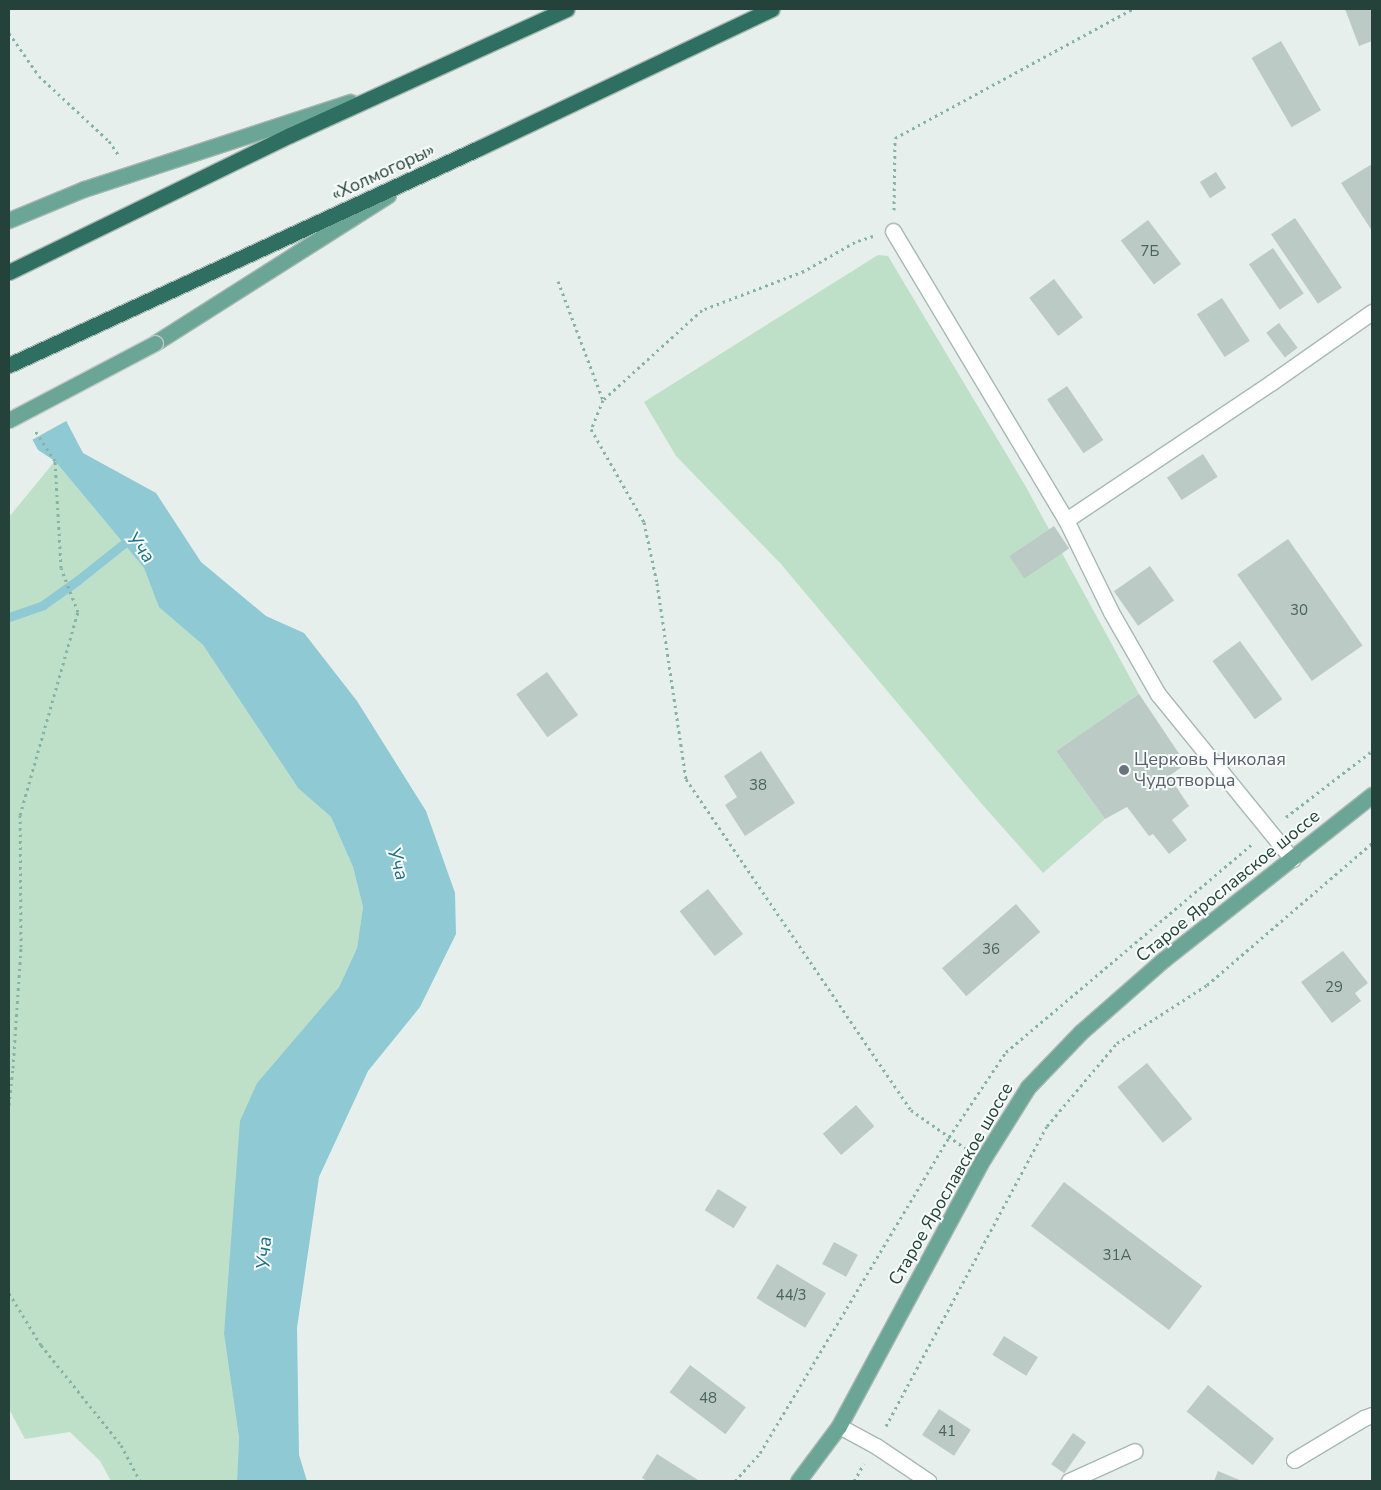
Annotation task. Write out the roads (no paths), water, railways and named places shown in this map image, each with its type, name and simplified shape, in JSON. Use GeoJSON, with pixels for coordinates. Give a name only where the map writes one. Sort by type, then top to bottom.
{"type":"FeatureCollection","features":[{"type":"Feature","properties":{"kind":"highway"},"geometry":{"type":"LineString","coordinates":[[9,272],[290,135],[567,9]]}},
{"type":"Feature","properties":{"kind":"highway","name":"«Холмогоры»"},"geometry":{"type":"LineString","coordinates":[[9,365],[420,175],[772,9]]}},
{"type":"Feature","properties":{"kind":"main road"},"geometry":{"type":"LineString","coordinates":[[9,220],[84,189],[407,83]]}},
{"type":"Feature","properties":{"kind":"main road"},"geometry":{"type":"LineString","coordinates":[[9,420],[155,343],[420,175]]}},
{"type":"Feature","properties":{"kind":"main road","name":"Старое Ярославское шоссе"},"geometry":{"type":"LineString","coordinates":[[798,1481],[839,1426],[983,1159],[1028,1087],[1081,1032],[1163,960],[1372,795]]}},
{"type":"Feature","properties":{"kind":"street"},"geometry":{"type":"LineString","coordinates":[[893,230],[1066,520],[1111,612],[1158,694],[1292,859]]}},
{"type":"Feature","properties":{"kind":"street"},"geometry":{"type":"LineString","coordinates":[[1066,520],[1272,382],[1372,312]]}},
{"type":"Feature","properties":{"kind":"street"},"geometry":{"type":"LineString","coordinates":[[1294,1460],[1372,1415]]}},
{"type":"Feature","properties":{"kind":"street"},"geometry":{"type":"LineString","coordinates":[[839,1426],[876,1446],[928,1481]]}},
{"type":"Feature","properties":{"kind":"street"},"geometry":{"type":"LineString","coordinates":[[1069,1481],[1134,1450]]}},
{"type":"Feature","properties":{"kind":"water","name":"Уча"},"geometry":{"type":"Polygon","coordinates":[[[9,312],[83,453],[156,493],[201,562],[266,616],[304,633],[357,701],[426,811],[455,893],[456,934],[420,1007],[368,1071],[319,1177],[297,1328],[299,1455],[307,1481],[237,1481],[239,1438],[224,1334],[240,1121],[257,1083],[339,987],[357,948],[363,907],[353,867],[331,817],[298,788],[203,645],[159,607],[144,568],[55,461],[38,450],[9,396],[9,312]]]}},
{"type":"Feature","properties":{"kind":"waterway","name":"Уча"},"geometry":{"type":"LineString","coordinates":[[9,617],[43,605],[132,537]]}},
{"type":"Feature","properties":{"kind":"place","name":"Церковь Николая Чудотворца"},"geometry":{"type":"Point","coordinates":[1124,770]}}]}
